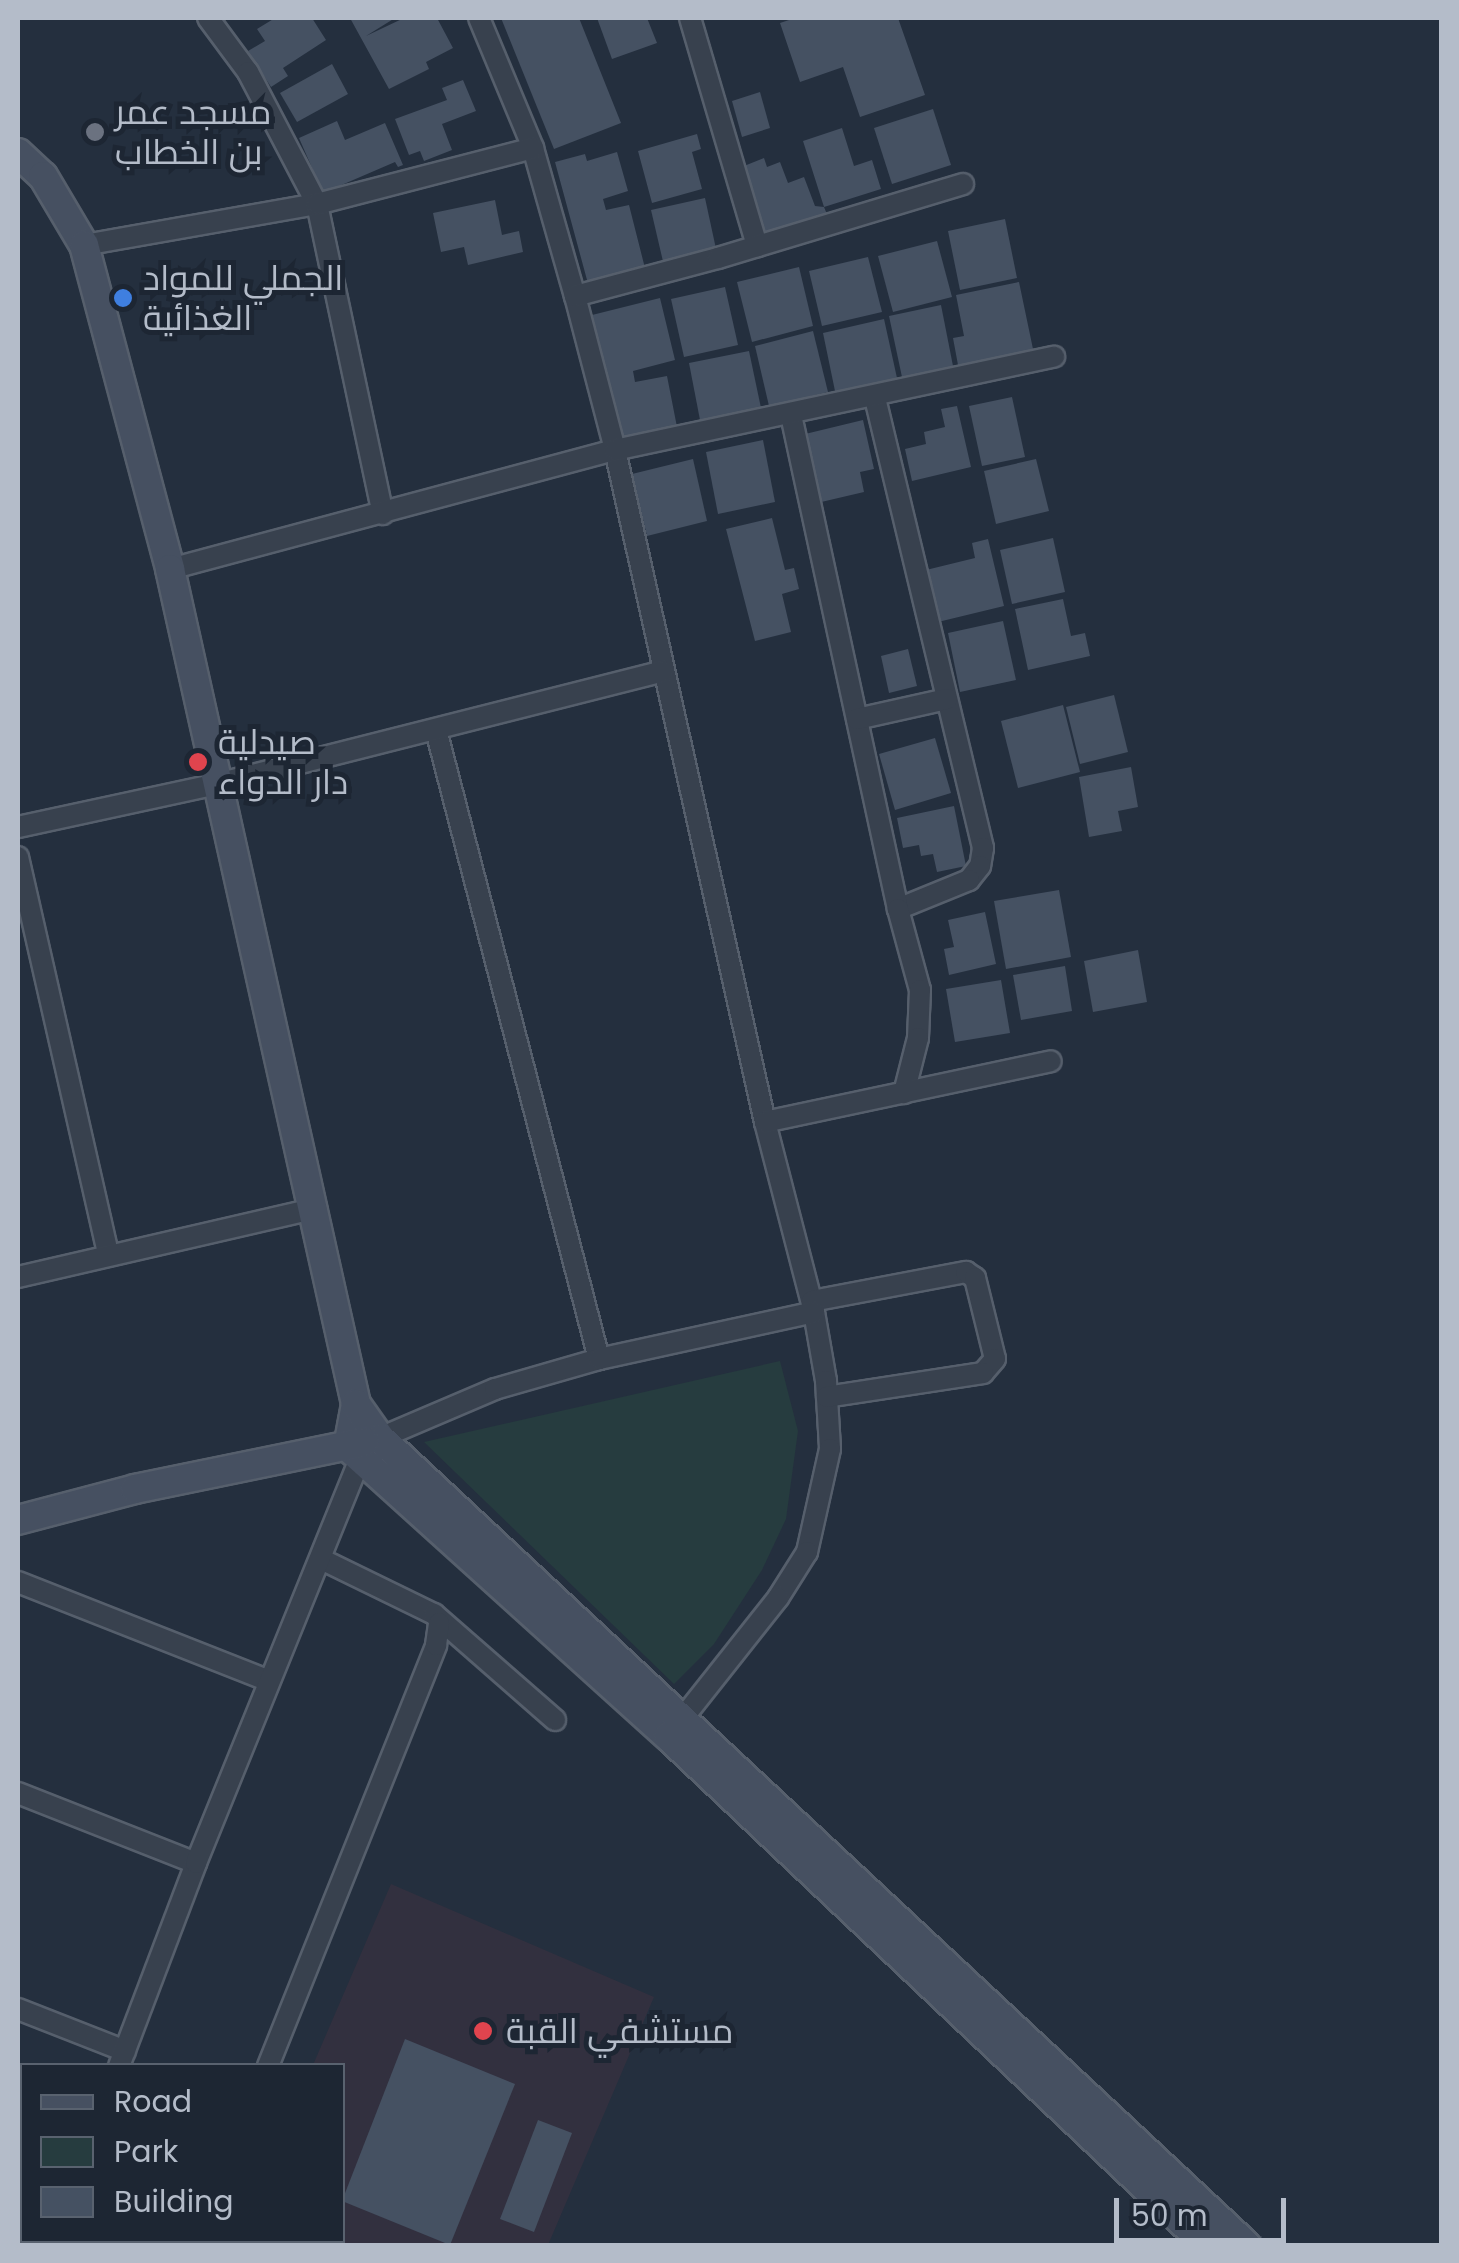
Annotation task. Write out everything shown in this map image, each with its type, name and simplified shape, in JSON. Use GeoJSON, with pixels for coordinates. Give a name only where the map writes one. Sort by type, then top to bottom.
{"type":"FeatureCollection","features":[{"type":"Feature","properties":{"kind":"main road"},"geometry":{"type":"LineString","coordinates":[[18,153],[43,176],[84,245],[170,568],[316,1208],[356,1404],[354,1454]]}},
{"type":"Feature","properties":{"kind":"main road"},"geometry":{"type":"LineString","coordinates":[[356,1404],[380,1438],[1208,2246]]}},
{"type":"Feature","properties":{"kind":"main road"},"geometry":{"type":"LineString","coordinates":[[18,1520],[134,1488],[354,1454],[380,1438]]}},
{"type":"Feature","properties":{"kind":"main road"},"geometry":{"type":"LineString","coordinates":[[354,1454],[675,1728],[1247,2246]]}},
{"type":"Feature","properties":{"kind":"street"},"geometry":{"type":"LineString","coordinates":[[208,18],[248,72],[318,204],[383,514]]}},
{"type":"Feature","properties":{"kind":"street"},"geometry":{"type":"LineString","coordinates":[[479,18],[533,148],[614,450],[764,1122],[813,1306],[827,1396],[830,1449],[806,1552],[778,1598],[675,1728]]}},
{"type":"Feature","properties":{"kind":"street"},"geometry":{"type":"LineString","coordinates":[[690,18],[757,246]]}},
{"type":"Feature","properties":{"kind":"street"},"geometry":{"type":"LineString","coordinates":[[84,245],[318,204],[533,148]]}},
{"type":"Feature","properties":{"kind":"street"},"geometry":{"type":"LineString","coordinates":[[575,296],[963,184]]}},
{"type":"Feature","properties":{"kind":"street"},"geometry":{"type":"LineString","coordinates":[[170,568],[614,450],[875,398],[1054,357]]}},
{"type":"Feature","properties":{"kind":"street"},"geometry":{"type":"LineString","coordinates":[[875,398],[983,848],[980,866],[969,880],[898,909]]}},
{"type":"Feature","properties":{"kind":"street"},"geometry":{"type":"LineString","coordinates":[[791,414],[898,909],[920,990],[918,1038],[904,1093]]}},
{"type":"Feature","properties":{"kind":"street"},"geometry":{"type":"LineString","coordinates":[[18,827],[436,730],[663,671]]}},
{"type":"Feature","properties":{"kind":"street"},"geometry":{"type":"LineString","coordinates":[[857,720],[947,699]]}},
{"type":"Feature","properties":{"kind":"street"},"geometry":{"type":"LineString","coordinates":[[436,730],[599,1359]]}},
{"type":"Feature","properties":{"kind":"street"},"geometry":{"type":"LineString","coordinates":[[18,856],[108,1254]]}},
{"type":"Feature","properties":{"kind":"street"},"geometry":{"type":"LineString","coordinates":[[764,1122],[1050,1061]]}},
{"type":"Feature","properties":{"kind":"street"},"geometry":{"type":"LineString","coordinates":[[18,1277],[316,1208]]}},
{"type":"Feature","properties":{"kind":"street"},"geometry":{"type":"LineString","coordinates":[[380,1438],[495,1389],[599,1359],[966,1272],[976,1278],[995,1359],[984,1373],[827,1396]]}},
{"type":"Feature","properties":{"kind":"street"},"geometry":{"type":"LineString","coordinates":[[18,2009],[122,2058],[196,1863],[320,1559],[354,1454]]}},
{"type":"Feature","properties":{"kind":"street"},"geometry":{"type":"LineString","coordinates":[[320,1559],[421,1607],[555,1720]]}},
{"type":"Feature","properties":{"kind":"street"},"geometry":{"type":"LineString","coordinates":[[18,1582],[269,1681]]}},
{"type":"Feature","properties":{"kind":"street"},"geometry":{"type":"LineString","coordinates":[[269,2063],[436,1645],[439,1623]]}},
{"type":"Feature","properties":{"kind":"street"},"geometry":{"type":"LineString","coordinates":[[18,1793],[196,1863]]}},
{"type":"Feature","properties":{"kind":"shaded area","name":"مستشفي القبة"},"geometry":{"type":"Polygon","coordinates":[[[391,1884],[654,1997],[548,2245],[237,2246],[345,2243],[345,2063],[314,2063],[391,1884]]]}},
{"type":"Feature","properties":{"kind":"green space"},"geometry":{"type":"Polygon","coordinates":[[[780,1361],[798,1431],[786,1519],[762,1570],[714,1644],[674,1684],[424,1442],[780,1361]]]}},
{"type":"Feature","properties":{"kind":"building"},"geometry":{"type":"Polygon","coordinates":[[[275,18],[312,18],[326,40],[283,68],[288,76],[271,87],[248,51],[265,41],[257,29],[275,18]]]}},
{"type":"Feature","properties":{"kind":"building"},"geometry":{"type":"Polygon","coordinates":[[[350,18],[395,18],[366,36],[404,18],[437,18],[453,48],[426,62],[429,69],[389,89],[350,18]]]}},
{"type":"Feature","properties":{"kind":"building"},"geometry":{"type":"Polygon","coordinates":[[[501,18],[579,18],[621,123],[554,149],[501,18]]]}},
{"type":"Feature","properties":{"kind":"building"},"geometry":{"type":"Polygon","coordinates":[[[597,18],[647,18],[657,43],[612,59],[597,18]]]}},
{"type":"Feature","properties":{"kind":"building"},"geometry":{"type":"Polygon","coordinates":[[[795,18],[898,18],[925,95],[860,117],[843,67],[800,82],[780,23],[795,18]]]}},
{"type":"Feature","properties":{"kind":"building"},"geometry":{"type":"Polygon","coordinates":[[[332,64],[348,94],[297,122],[280,93],[332,64]]]}},
{"type":"Feature","properties":{"kind":"building"},"geometry":{"type":"Polygon","coordinates":[[[463,80],[476,111],[442,124],[452,150],[424,161],[420,151],[409,155],[395,119],[447,100],[442,88],[463,80]]]}},
{"type":"Feature","properties":{"kind":"building"},"geometry":{"type":"Polygon","coordinates":[[[760,92],[770,128],[742,137],[732,101],[760,92]]]}},
{"type":"Feature","properties":{"kind":"building"},"geometry":{"type":"Polygon","coordinates":[[[933,109],[951,165],[892,184],[874,128],[933,109]]]}},
{"type":"Feature","properties":{"kind":"building"},"geometry":{"type":"Polygon","coordinates":[[[337,121],[345,140],[385,123],[403,165],[398,167],[395,162],[323,193],[299,138],[337,121]]]}},
{"type":"Feature","properties":{"kind":"building"},"geometry":{"type":"Polygon","coordinates":[[[842,128],[854,166],[872,160],[881,189],[824,207],[803,141],[842,128]]]}},
{"type":"Feature","properties":{"kind":"building"},"geometry":{"type":"Polygon","coordinates":[[[697,134],[701,149],[692,152],[702,189],[652,203],[638,151],[697,134]]]}},
{"type":"Feature","properties":{"kind":"building"},"geometry":{"type":"Polygon","coordinates":[[[617,152],[628,191],[603,199],[606,210],[629,205],[647,276],[590,291],[555,162],[585,154],[587,161],[617,152]]]}},
{"type":"Feature","properties":{"kind":"building"},"geometry":{"type":"Polygon","coordinates":[[[764,158],[767,167],[780,162],[788,183],[804,177],[815,206],[824,207],[831,224],[771,248],[739,168],[764,158]]]}},
{"type":"Feature","properties":{"kind":"building"},"geometry":{"type":"Polygon","coordinates":[[[705,198],[718,258],[665,270],[651,210],[705,198]]]}},
{"type":"Feature","properties":{"kind":"building"},"geometry":{"type":"Polygon","coordinates":[[[495,200],[502,235],[519,231],[523,252],[468,265],[464,247],[441,252],[433,213],[495,200]]]}},
{"type":"Feature","properties":{"kind":"building"},"geometry":{"type":"Polygon","coordinates":[[[1005,219],[1017,278],[960,290],[948,231],[1005,219]]]}},
{"type":"Feature","properties":{"kind":"building"},"geometry":{"type":"Polygon","coordinates":[[[937,241],[952,297],[893,312],[878,256],[937,241]]]}},
{"type":"Feature","properties":{"kind":"building"},"geometry":{"type":"Polygon","coordinates":[[[868,257],[882,312],[822,326],[809,271],[868,257]]]}},
{"type":"Feature","properties":{"kind":"building"},"geometry":{"type":"Polygon","coordinates":[[[799,267],[813,326],[752,342],[737,282],[799,267]]]}},
{"type":"Feature","properties":{"kind":"building"},"geometry":{"type":"Polygon","coordinates":[[[1019,282],[1033,349],[958,365],[953,338],[964,336],[956,295],[1019,282]]]}},
{"type":"Feature","properties":{"kind":"building"},"geometry":{"type":"Polygon","coordinates":[[[725,287],[738,345],[684,357],[671,299],[725,287]]]}},
{"type":"Feature","properties":{"kind":"building"},"geometry":{"type":"Polygon","coordinates":[[[660,298],[675,360],[633,371],[635,382],[667,376],[677,427],[619,440],[592,315],[660,298]]]}},
{"type":"Feature","properties":{"kind":"building"},"geometry":{"type":"Polygon","coordinates":[[[941,305],[953,366],[902,377],[889,316],[941,305]]]}},
{"type":"Feature","properties":{"kind":"building"},"geometry":{"type":"Polygon","coordinates":[[[884,319],[897,378],[835,391],[823,333],[884,319]]]}},
{"type":"Feature","properties":{"kind":"building"},"geometry":{"type":"Polygon","coordinates":[[[813,331],[828,392],[769,406],[755,346],[813,331]]]}},
{"type":"Feature","properties":{"kind":"building"},"geometry":{"type":"Polygon","coordinates":[[[749,351],[761,408],[700,420],[689,363],[749,351]]]}},
{"type":"Feature","properties":{"kind":"building"},"geometry":{"type":"Polygon","coordinates":[[[1012,397],[1025,457],[982,466],[969,406],[1012,397]]]}},
{"type":"Feature","properties":{"kind":"building"},"geometry":{"type":"Polygon","coordinates":[[[957,406],[971,467],[912,481],[905,449],[926,444],[924,432],[945,427],[941,409],[957,406]]]}},
{"type":"Feature","properties":{"kind":"building"},"geometry":{"type":"Polygon","coordinates":[[[863,420],[874,469],[860,472],[864,492],[817,503],[801,435],[863,420]]]}},
{"type":"Feature","properties":{"kind":"building"},"geometry":{"type":"Polygon","coordinates":[[[763,440],[775,502],[718,514],[706,452],[763,440]]]}},
{"type":"Feature","properties":{"kind":"building"},"geometry":{"type":"Polygon","coordinates":[[[693,459],[707,521],[647,536],[632,474],[693,459]]]}},
{"type":"Feature","properties":{"kind":"building"},"geometry":{"type":"Polygon","coordinates":[[[1036,459],[1049,511],[996,524],[984,471],[1036,459]]]}},
{"type":"Feature","properties":{"kind":"building"},"geometry":{"type":"Polygon","coordinates":[[[772,518],[785,570],[794,568],[799,589],[782,594],[791,632],[755,641],[726,529],[772,518]]]}},
{"type":"Feature","properties":{"kind":"building"},"geometry":{"type":"Polygon","coordinates":[[[1053,538],[1065,592],[1012,604],[1000,550],[1053,538]]]}},
{"type":"Feature","properties":{"kind":"building"},"geometry":{"type":"Polygon","coordinates":[[[988,539],[1004,606],[938,622],[926,570],[975,558],[972,543],[988,539]]]}},
{"type":"Feature","properties":{"kind":"building"},"geometry":{"type":"Polygon","coordinates":[[[1063,599],[1071,636],[1085,633],[1090,656],[1028,670],[1015,609],[1063,599]]]}},
{"type":"Feature","properties":{"kind":"building"},"geometry":{"type":"Polygon","coordinates":[[[1003,621],[1016,680],[960,692],[948,633],[1003,621]]]}},
{"type":"Feature","properties":{"kind":"building"},"geometry":{"type":"Polygon","coordinates":[[[908,649],[917,686],[889,693],[881,656],[908,649]]]}},
{"type":"Feature","properties":{"kind":"building"},"geometry":{"type":"Polygon","coordinates":[[[1114,695],[1128,752],[1080,764],[1066,707],[1114,695]]]}},
{"type":"Feature","properties":{"kind":"building"},"geometry":{"type":"Polygon","coordinates":[[[1063,705],[1080,772],[1018,788],[1001,721],[1063,705]]]}},
{"type":"Feature","properties":{"kind":"building"},"geometry":{"type":"Polygon","coordinates":[[[935,738],[951,793],[895,810],[879,754],[935,738]]]}},
{"type":"Feature","properties":{"kind":"building"},"geometry":{"type":"Polygon","coordinates":[[[1131,767],[1138,807],[1118,811],[1122,831],[1089,837],[1079,777],[1131,767]]]}},
{"type":"Feature","properties":{"kind":"building"},"geometry":{"type":"Polygon","coordinates":[[[954,806],[966,866],[937,872],[933,854],[921,856],[919,845],[903,848],[897,818],[954,806]]]}},
{"type":"Feature","properties":{"kind":"building"},"geometry":{"type":"Polygon","coordinates":[[[1059,890],[1071,957],[1006,969],[994,901],[1059,890]]]}},
{"type":"Feature","properties":{"kind":"building"},"geometry":{"type":"Polygon","coordinates":[[[985,912],[996,964],[949,975],[944,949],[954,947],[948,920],[985,912]]]}},
{"type":"Feature","properties":{"kind":"building"},"geometry":{"type":"Polygon","coordinates":[[[1138,950],[1147,1002],[1093,1012],[1084,961],[1138,950]]]}},
{"type":"Feature","properties":{"kind":"building"},"geometry":{"type":"Polygon","coordinates":[[[1065,966],[1072,1011],[1021,1020],[1013,975],[1065,966]]]}},
{"type":"Feature","properties":{"kind":"building"},"geometry":{"type":"Polygon","coordinates":[[[1001,980],[1010,1033],[955,1042],[946,989],[1001,980]]]}},
{"type":"Feature","properties":{"kind":"building"},"geometry":{"type":"Polygon","coordinates":[[[405,2039],[515,2084],[450,2245],[345,2202],[345,2193],[405,2039]]]}},
{"type":"Feature","properties":{"kind":"building"},"geometry":{"type":"Polygon","coordinates":[[[538,2120],[572,2133],[534,2232],[500,2219],[538,2120]]]}},
{"type":"Feature","properties":{"kind":"place","name":"مسجد عمر بن الخطاب"},"geometry":{"type":"Point","coordinates":[95,132]}},
{"type":"Feature","properties":{"kind":"place","name":"الجملي للمواد الغذائية"},"geometry":{"type":"Point","coordinates":[123,298]}},
{"type":"Feature","properties":{"kind":"place","name":"صيدلية دار الدواء"},"geometry":{"type":"Point","coordinates":[198,762]}},
{"type":"Feature","properties":{"kind":"place","name":"مستشفي القبة"},"geometry":{"type":"Point","coordinates":[483,2031]}}]}
